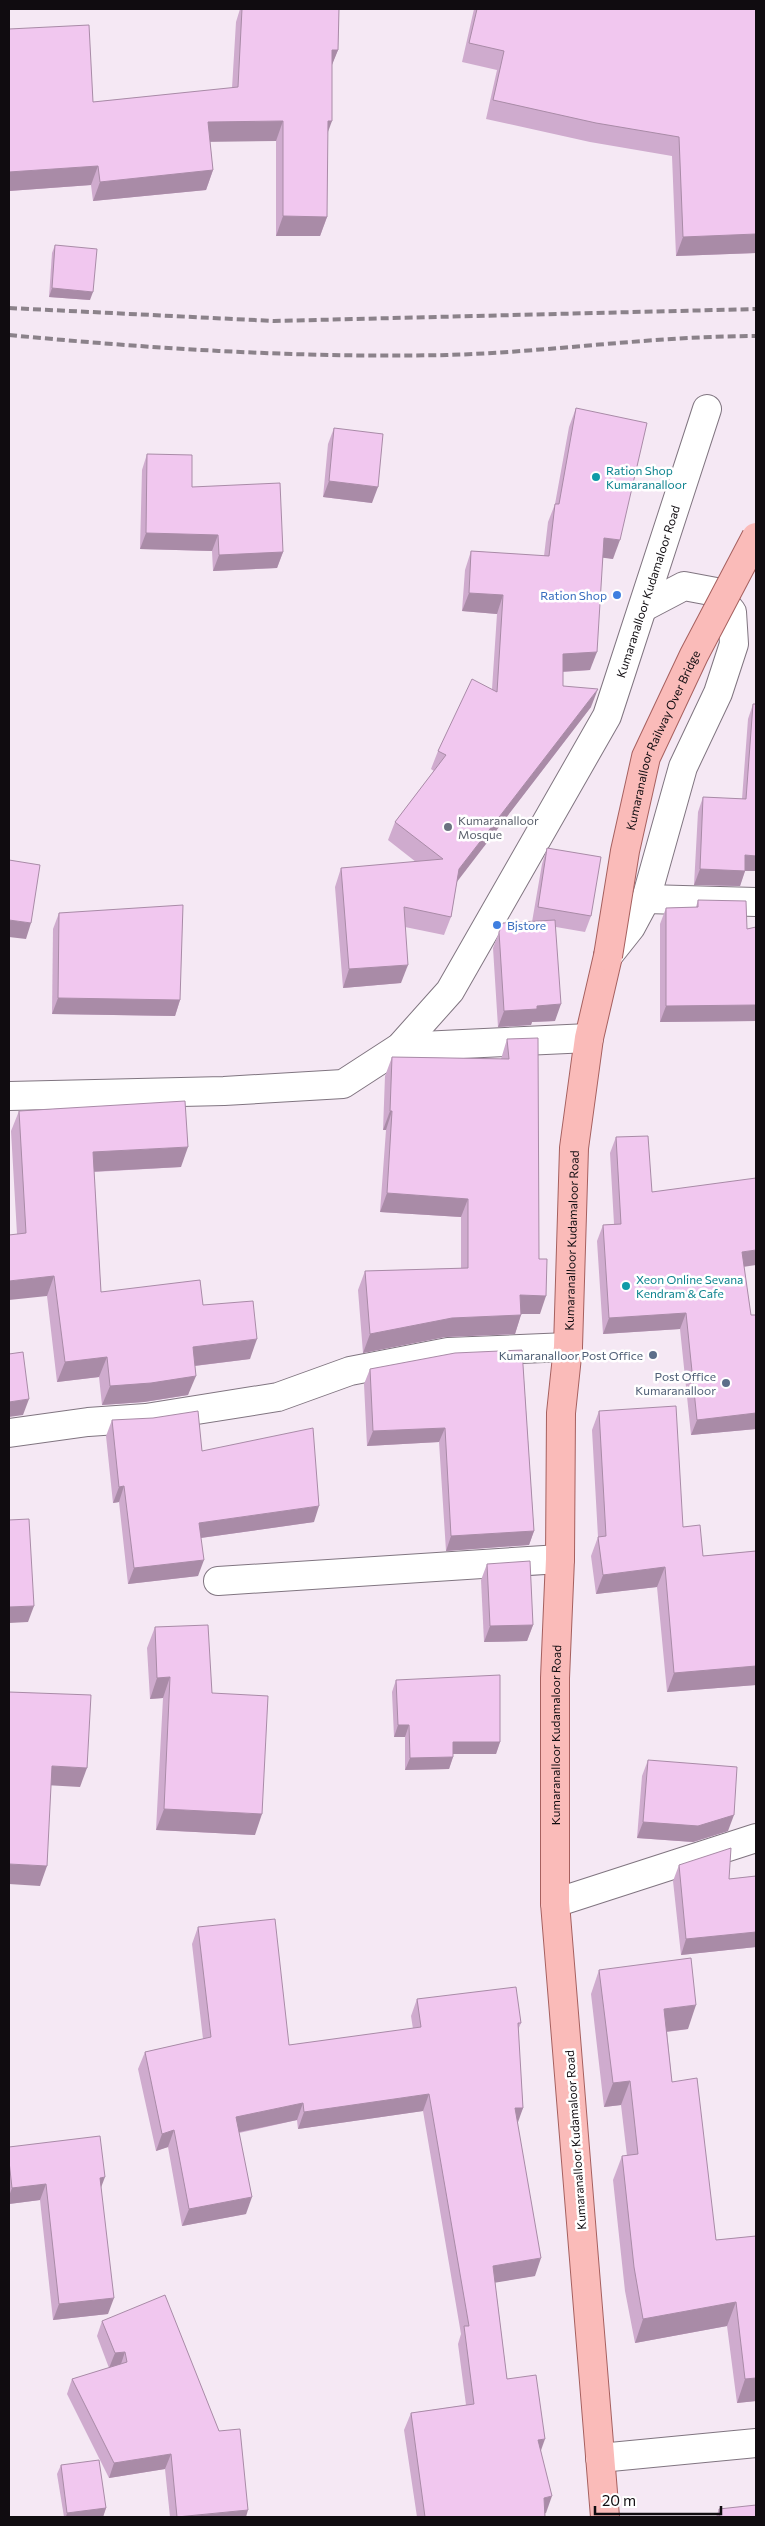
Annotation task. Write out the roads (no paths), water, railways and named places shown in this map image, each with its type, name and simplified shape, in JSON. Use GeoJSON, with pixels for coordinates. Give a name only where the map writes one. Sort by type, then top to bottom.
{"type":"FeatureCollection","features":[{"type":"Feature","properties":{"kind":"main road","name":"Kumaranalloor Railway Over Bridge"},"geometry":{"type":"LineString","coordinates":[[608,956],[625,851],[646,757],[694,655],[756,537]]}},
{"type":"Feature","properties":{"kind":"main road","name":"Kumaranalloor Kudamaloor Road"},"geometry":{"type":"LineString","coordinates":[[604,2517],[555,1903],[555,1678],[560,1559],[561,1413],[568,1347],[574,1148],[589,1038],[608,956]]}},
{"type":"Feature","properties":{"kind":"street","name":"Kumaranalloor Kudamaloor Road"},"geometry":{"type":"LineString","coordinates":[[9,1096],[224,1091],[343,1084],[400,1047],[450,991],[606,716],[644,607],[707,409]]}},
{"type":"Feature","properties":{"kind":"street"},"geometry":{"type":"LineString","coordinates":[[608,956],[631,927],[646,899],[683,767],[718,693],[734,644],[732,612],[716,592],[684,586],[644,607]]}},
{"type":"Feature","properties":{"kind":"street"},"geometry":{"type":"LineString","coordinates":[[646,899],[756,902]]}},
{"type":"Feature","properties":{"kind":"street"},"geometry":{"type":"LineString","coordinates":[[400,1047],[589,1038]]}},
{"type":"Feature","properties":{"kind":"street"},"geometry":{"type":"LineString","coordinates":[[9,1433],[53,1429],[88,1422],[146,1418],[278,1397],[350,1371],[448,1352],[568,1347]]}},
{"type":"Feature","properties":{"kind":"street"},"geometry":{"type":"LineString","coordinates":[[218,1580],[560,1559]]}},
{"type":"Feature","properties":{"kind":"street"},"geometry":{"type":"LineString","coordinates":[[555,1903],[756,1838]]}},
{"type":"Feature","properties":{"kind":"street"},"geometry":{"type":"LineString","coordinates":[[600,2458],[756,2443]]}},
{"type":"Feature","properties":{"kind":"railway"},"geometry":{"type":"LineString","coordinates":[[9,308],[274,321],[756,309]]}},
{"type":"Feature","properties":{"kind":"railway"},"geometry":{"type":"LineString","coordinates":[[9,335],[282,354],[392,356],[524,351],[640,341],[756,336]]}},
{"type":"Feature","properties":{"kind":"place","name":"Ration Shop Kumaranalloor"},"geometry":{"type":"Point","coordinates":[596,477]}},
{"type":"Feature","properties":{"kind":"place","name":"Ration Shop"},"geometry":{"type":"Point","coordinates":[617,595]}},
{"type":"Feature","properties":{"kind":"place","name":"Kumaranalloor Mosque"},"geometry":{"type":"Point","coordinates":[448,827]}},
{"type":"Feature","properties":{"kind":"place","name":"Bjstore"},"geometry":{"type":"Point","coordinates":[497,925]}},
{"type":"Feature","properties":{"kind":"place","name":"Xeon Online Sevana Kendram & Cafe"},"geometry":{"type":"Point","coordinates":[626,1286]}},
{"type":"Feature","properties":{"kind":"place","name":"Kumaranalloor Post Office"},"geometry":{"type":"Point","coordinates":[653,1355]}},
{"type":"Feature","properties":{"kind":"place","name":"Post Office Kumaranalloor"},"geometry":{"type":"Point","coordinates":[726,1383]}}]}
